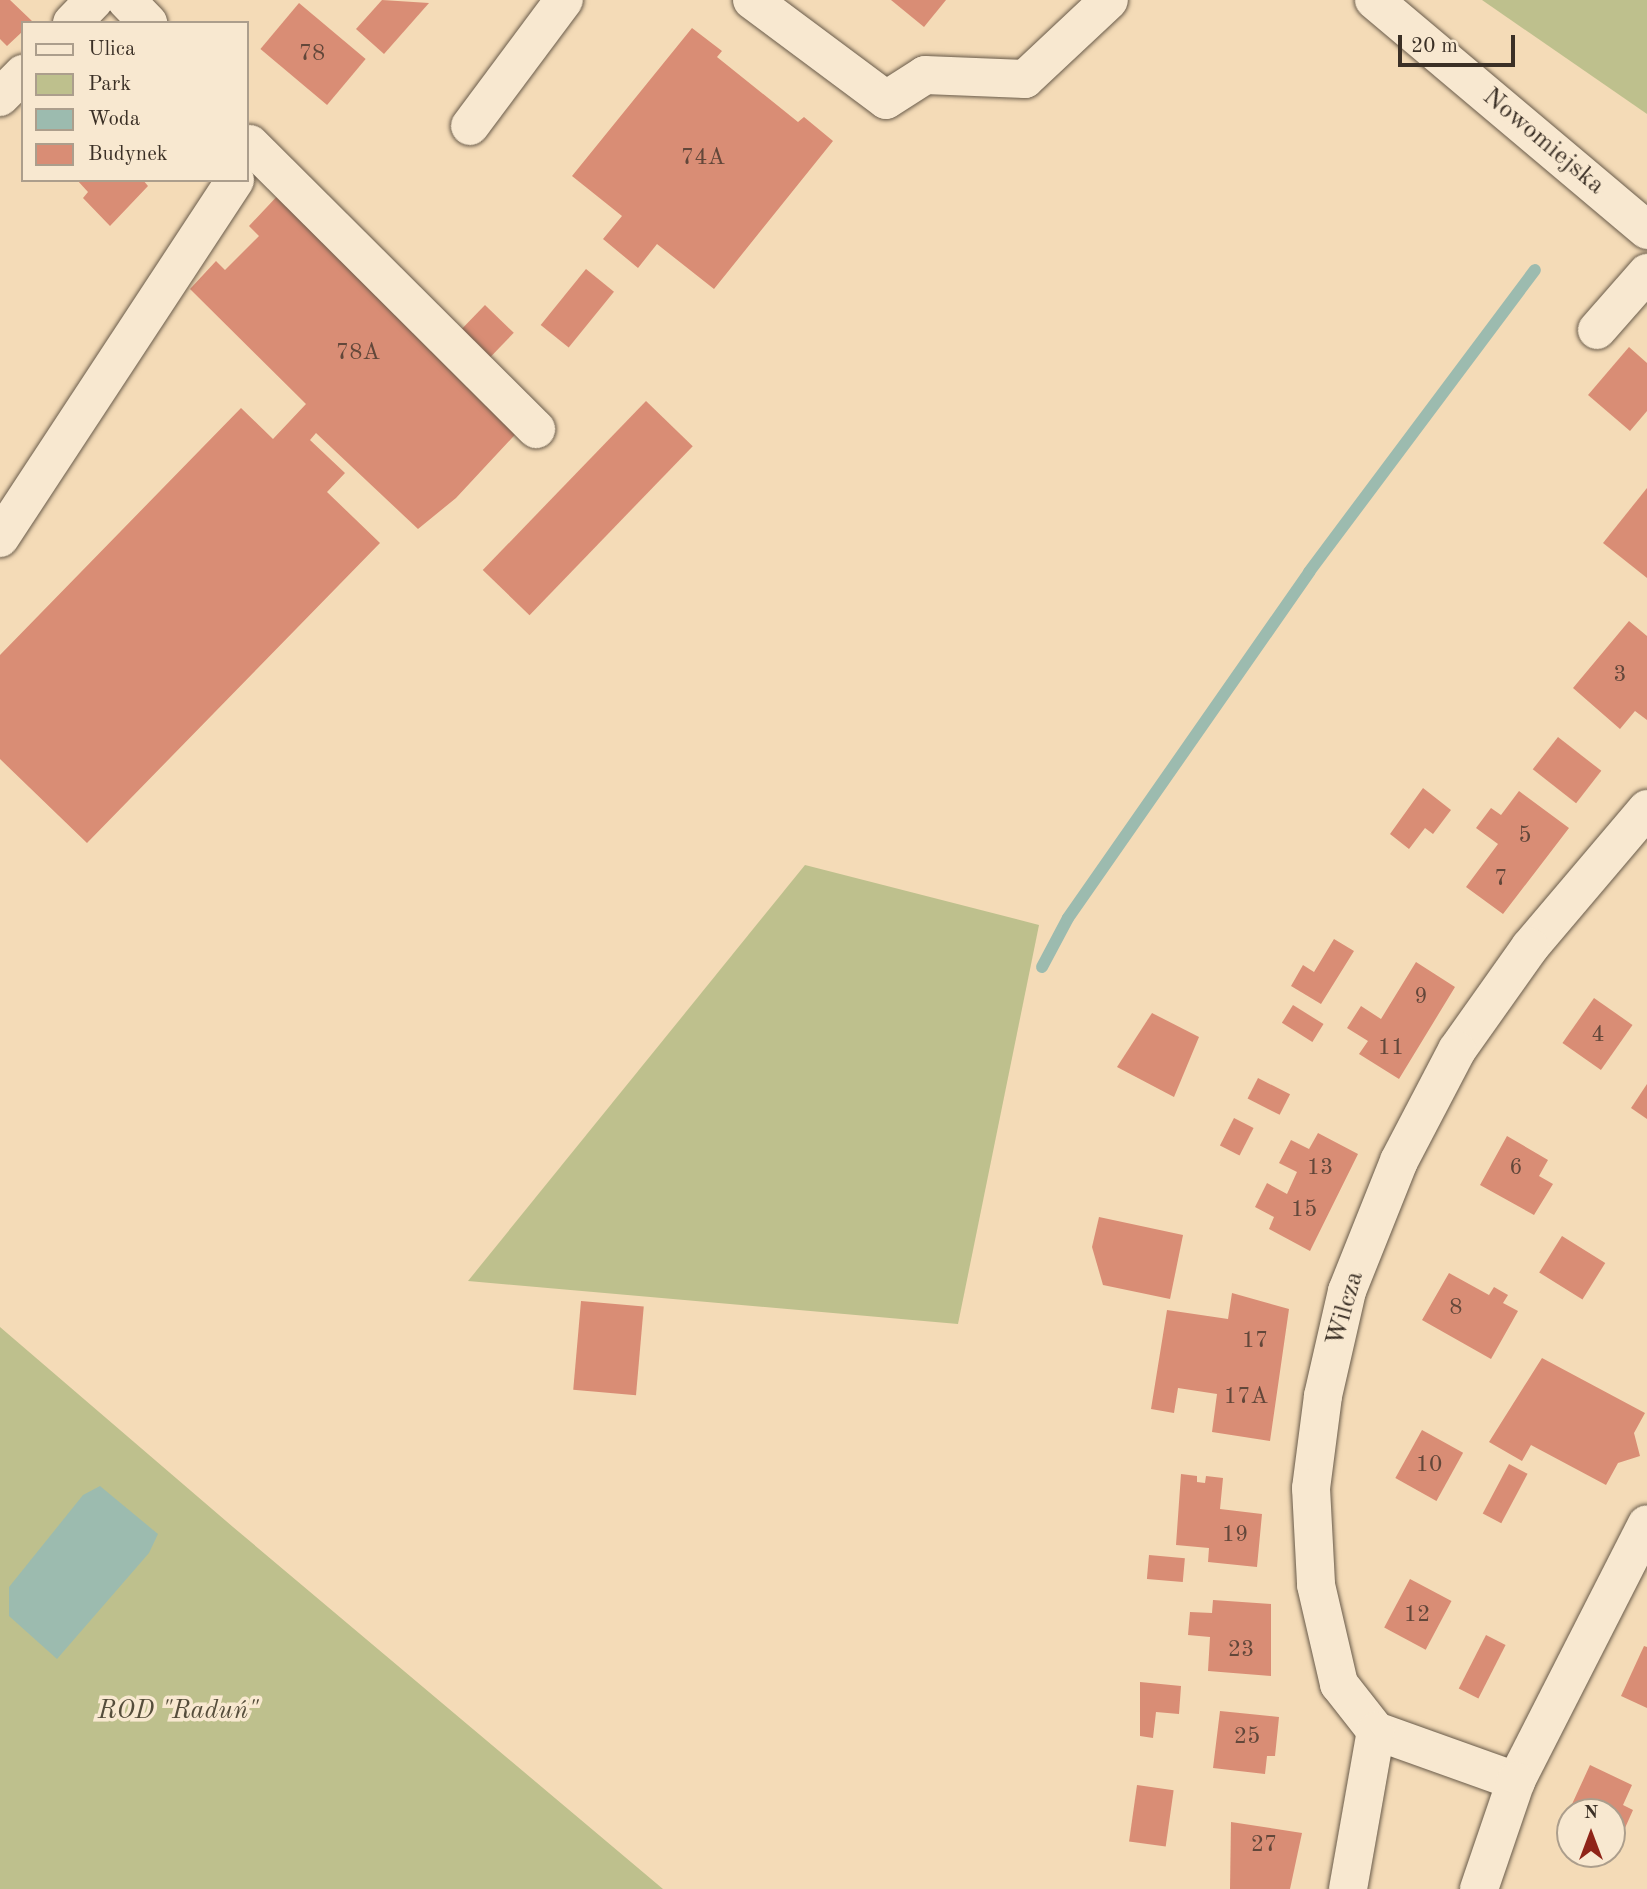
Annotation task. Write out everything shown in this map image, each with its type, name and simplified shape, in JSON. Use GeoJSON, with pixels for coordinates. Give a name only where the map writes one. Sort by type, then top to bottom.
{"type":"FeatureCollection","features":[{"type":"Feature","properties":{"kind":"street"},"geometry":{"type":"LineString","coordinates":[[74,21],[94,0]]}},
{"type":"Feature","properties":{"kind":"street"},"geometry":{"type":"LineString","coordinates":[[126,0],[146,21]]}},
{"type":"Feature","properties":{"kind":"street"},"geometry":{"type":"LineString","coordinates":[[470,126],[564,0]]}},
{"type":"Feature","properties":{"kind":"street"},"geometry":{"type":"LineString","coordinates":[[752,0],[886,100],[925,75],[1025,79],[1109,0]]}},
{"type":"Feature","properties":{"kind":"street","name":"Nowomiejska"},"geometry":{"type":"LineString","coordinates":[[1374,0],[1647,230]]}},
{"type":"Feature","properties":{"kind":"street"},"geometry":{"type":"LineString","coordinates":[[0,97],[21,76]]}},
{"type":"Feature","properties":{"kind":"street"},"geometry":{"type":"LineString","coordinates":[[248,145],[536,429]]}},
{"type":"Feature","properties":{"kind":"street"},"geometry":{"type":"LineString","coordinates":[[0,538],[234,182]]}},
{"type":"Feature","properties":{"kind":"street"},"geometry":{"type":"LineString","coordinates":[[1597,330],[1647,273]]}},
{"type":"Feature","properties":{"kind":"street","name":"Wilcza"},"geometry":{"type":"LineString","coordinates":[[1376,1731],[1339,1684],[1316,1585],[1311,1488],[1323,1396],[1347,1291],[1399,1161],[1457,1050],[1530,947],[1647,809]]}},
{"type":"Feature","properties":{"kind":"street"},"geometry":{"type":"LineString","coordinates":[[1479,1889],[1516,1781],[1647,1524]]}},
{"type":"Feature","properties":{"kind":"street"},"geometry":{"type":"LineString","coordinates":[[1348,1889],[1376,1731],[1516,1781]]}},
{"type":"Feature","properties":{"kind":"green space"},"geometry":{"type":"Polygon","coordinates":[[[1482,0],[1647,0],[1647,114],[1482,0]]]}},
{"type":"Feature","properties":{"kind":"green space"},"geometry":{"type":"Polygon","coordinates":[[[805,865],[1039,925],[958,1324],[468,1281],[805,865]]]}},
{"type":"Feature","properties":{"kind":"green space","name":"ROD \"Raduń\""},"geometry":{"type":"Polygon","coordinates":[[[0,1327],[233,1527],[663,1889],[0,1889],[0,1327]]]}},
{"type":"Feature","properties":{"kind":"water"},"geometry":{"type":"Polygon","coordinates":[[[100,1486],[158,1534],[149,1553],[57,1659],[9,1616],[9,1587],[83,1495],[100,1486]]]}},
{"type":"Feature","properties":{"kind":"building"},"geometry":{"type":"Polygon","coordinates":[[[0,0],[10,0],[32,21],[21,21],[21,33],[7,46],[0,39],[0,0]]]}},
{"type":"Feature","properties":{"kind":"building"},"geometry":{"type":"Polygon","coordinates":[[[382,0],[429,3],[384,54],[356,29],[382,0]]]}},
{"type":"Feature","properties":{"kind":"building"},"geometry":{"type":"Polygon","coordinates":[[[891,0],[946,0],[924,27],[891,0]]]}},
{"type":"Feature","properties":{"kind":"building"},"geometry":{"type":"Polygon","coordinates":[[[299,3],[366,59],[327,105],[260,49],[299,3]]]}},
{"type":"Feature","properties":{"kind":"building"},"geometry":{"type":"Polygon","coordinates":[[[692,28],[722,51],[717,57],[798,122],[804,117],[833,141],[714,289],[657,244],[638,268],[603,239],[622,216],[572,176],[692,28]]]}},
{"type":"Feature","properties":{"kind":"building"},"geometry":{"type":"Polygon","coordinates":[[[79,182],[145,182],[148,186],[110,226],[83,198],[88,192],[79,182]]]}},
{"type":"Feature","properties":{"kind":"building"},"geometry":{"type":"Polygon","coordinates":[[[282,191],[524,425],[456,498],[418,529],[316,433],[310,440],[345,473],[327,492],[380,543],[87,843],[0,759],[0,655],[241,408],[273,439],[306,404],[190,289],[216,261],[225,270],[259,236],[249,226],[282,191]]]}},
{"type":"Feature","properties":{"kind":"building"},"geometry":{"type":"Polygon","coordinates":[[[586,269],[614,292],[569,348],[541,325],[586,269]]]}},
{"type":"Feature","properties":{"kind":"building"},"geometry":{"type":"Polygon","coordinates":[[[485,305],[514,333],[488,359],[459,332],[485,305]]]}},
{"type":"Feature","properties":{"kind":"building"},"geometry":{"type":"Polygon","coordinates":[[[1629,347],[1647,363],[1647,411],[1630,431],[1588,395],[1629,347]]]}},
{"type":"Feature","properties":{"kind":"building"},"geometry":{"type":"Polygon","coordinates":[[[646,401],[693,446],[530,615],[483,570],[646,401]]]}},
{"type":"Feature","properties":{"kind":"building"},"geometry":{"type":"Polygon","coordinates":[[[1647,488],[1647,578],[1603,543],[1647,488]]]}},
{"type":"Feature","properties":{"kind":"building"},"geometry":{"type":"Polygon","coordinates":[[[1629,621],[1647,636],[1647,720],[1635,711],[1620,729],[1573,688],[1629,621]]]}},
{"type":"Feature","properties":{"kind":"building"},"geometry":{"type":"Polygon","coordinates":[[[1558,737],[1601,771],[1576,803],[1533,769],[1558,737]]]}},
{"type":"Feature","properties":{"kind":"building"},"geometry":{"type":"Polygon","coordinates":[[[1423,788],[1451,810],[1433,834],[1425,828],[1409,849],[1390,834],[1423,788]]]}},
{"type":"Feature","properties":{"kind":"building"},"geometry":{"type":"Polygon","coordinates":[[[1519,791],[1569,828],[1503,914],[1466,887],[1498,844],[1476,828],[1491,808],[1501,815],[1519,791]]]}},
{"type":"Feature","properties":{"kind":"building"},"geometry":{"type":"Polygon","coordinates":[[[1334,939],[1354,951],[1321,1004],[1291,986],[1303,965],[1314,972],[1334,939]]]}},
{"type":"Feature","properties":{"kind":"building"},"geometry":{"type":"Polygon","coordinates":[[[1416,962],[1455,987],[1399,1079],[1359,1054],[1368,1041],[1347,1028],[1361,1006],[1381,1019],[1416,962]]]}},
{"type":"Feature","properties":{"kind":"building"},"geometry":{"type":"Polygon","coordinates":[[[1594,998],[1633,1025],[1601,1070],[1562,1043],[1594,998]]]}},
{"type":"Feature","properties":{"kind":"building"},"geometry":{"type":"Polygon","coordinates":[[[1293,1005],[1324,1024],[1312,1042],[1282,1023],[1293,1005]]]}},
{"type":"Feature","properties":{"kind":"building"},"geometry":{"type":"Polygon","coordinates":[[[1152,1013],[1199,1037],[1174,1097],[1117,1067],[1152,1013]]]}},
{"type":"Feature","properties":{"kind":"building"},"geometry":{"type":"Polygon","coordinates":[[[1258,1078],[1290,1094],[1280,1115],[1248,1098],[1258,1078]]]}},
{"type":"Feature","properties":{"kind":"building"},"geometry":{"type":"Polygon","coordinates":[[[1647,1084],[1647,1119],[1631,1108],[1647,1084]]]}},
{"type":"Feature","properties":{"kind":"building"},"geometry":{"type":"Polygon","coordinates":[[[1234,1118],[1254,1128],[1240,1156],[1220,1146],[1234,1118]]]}},
{"type":"Feature","properties":{"kind":"building"},"geometry":{"type":"Polygon","coordinates":[[[1318,1133],[1358,1154],[1310,1251],[1269,1229],[1274,1217],[1255,1207],[1267,1183],[1287,1194],[1297,1172],[1279,1163],[1291,1140],[1309,1149],[1318,1133]]]}},
{"type":"Feature","properties":{"kind":"building"},"geometry":{"type":"Polygon","coordinates":[[[1507,1136],[1548,1160],[1539,1176],[1553,1184],[1534,1215],[1480,1185],[1507,1136]]]}},
{"type":"Feature","properties":{"kind":"building"},"geometry":{"type":"Polygon","coordinates":[[[1099,1217],[1183,1235],[1170,1299],[1103,1285],[1092,1247],[1099,1217]]]}},
{"type":"Feature","properties":{"kind":"building"},"geometry":{"type":"Polygon","coordinates":[[[1562,1236],[1605,1263],[1582,1299],[1539,1272],[1562,1236]]]}},
{"type":"Feature","properties":{"kind":"building"},"geometry":{"type":"Polygon","coordinates":[[[1449,1273],[1489,1295],[1494,1287],[1508,1295],[1503,1303],[1518,1311],[1491,1359],[1422,1320],[1449,1273]]]}},
{"type":"Feature","properties":{"kind":"building"},"geometry":{"type":"Polygon","coordinates":[[[1232,1293],[1289,1309],[1270,1441],[1212,1432],[1217,1394],[1178,1388],[1174,1413],[1151,1409],[1167,1310],[1228,1319],[1232,1293]]]}},
{"type":"Feature","properties":{"kind":"building"},"geometry":{"type":"Polygon","coordinates":[[[581,1301],[644,1306],[636,1395],[573,1390],[581,1301]]]}},
{"type":"Feature","properties":{"kind":"building"},"geometry":{"type":"Polygon","coordinates":[[[1542,1358],[1645,1413],[1634,1433],[1640,1456],[1618,1463],[1606,1485],[1531,1445],[1522,1461],[1489,1442],[1542,1358]]]}},
{"type":"Feature","properties":{"kind":"building"},"geometry":{"type":"Polygon","coordinates":[[[1422,1430],[1463,1453],[1436,1501],[1395,1478],[1422,1430]]]}},
{"type":"Feature","properties":{"kind":"building"},"geometry":{"type":"Polygon","coordinates":[[[1509,1464],[1528,1474],[1501,1523],[1483,1513],[1509,1464]]]}},
{"type":"Feature","properties":{"kind":"building"},"geometry":{"type":"Polygon","coordinates":[[[1181,1474],[1197,1476],[1197,1482],[1205,1483],[1206,1476],[1223,1478],[1220,1509],[1262,1514],[1257,1567],[1208,1562],[1209,1548],[1176,1545],[1181,1474]]]}},
{"type":"Feature","properties":{"kind":"building"},"geometry":{"type":"Polygon","coordinates":[[[1149,1555],[1185,1558],[1183,1582],[1147,1579],[1149,1555]]]}},
{"type":"Feature","properties":{"kind":"building"},"geometry":{"type":"Polygon","coordinates":[[[1410,1579],[1451,1601],[1426,1650],[1384,1628],[1410,1579]]]}},
{"type":"Feature","properties":{"kind":"building"},"geometry":{"type":"Polygon","coordinates":[[[1213,1600],[1271,1604],[1271,1676],[1208,1671],[1210,1637],[1188,1635],[1190,1612],[1212,1613],[1213,1600]]]}},
{"type":"Feature","properties":{"kind":"building"},"geometry":{"type":"Polygon","coordinates":[[[1486,1635],[1506,1645],[1478,1698],[1459,1688],[1486,1635]]]}},
{"type":"Feature","properties":{"kind":"building"},"geometry":{"type":"Polygon","coordinates":[[[1644,1646],[1647,1647],[1647,1708],[1621,1696],[1644,1646]]]}},
{"type":"Feature","properties":{"kind":"building"},"geometry":{"type":"Polygon","coordinates":[[[1140,1682],[1181,1686],[1179,1714],[1156,1712],[1153,1738],[1140,1736],[1140,1682]]]}},
{"type":"Feature","properties":{"kind":"building"},"geometry":{"type":"Polygon","coordinates":[[[1220,1711],[1279,1717],[1275,1756],[1267,1756],[1265,1774],[1213,1768],[1220,1711]]]}},
{"type":"Feature","properties":{"kind":"building"},"geometry":{"type":"Polygon","coordinates":[[[1590,1765],[1632,1785],[1626,1798],[1575,1798],[1590,1765]]]}},
{"type":"Feature","properties":{"kind":"building"},"geometry":{"type":"Polygon","coordinates":[[[1137,1785],[1174,1790],[1166,1847],[1129,1841],[1137,1785]]]}},
{"type":"Feature","properties":{"kind":"building"},"geometry":{"type":"Polygon","coordinates":[[[1626,1806],[1633,1810],[1626,1826],[1626,1806]]]}},
{"type":"Feature","properties":{"kind":"building"},"geometry":{"type":"Polygon","coordinates":[[[1231,1822],[1302,1833],[1290,1889],[1230,1889],[1231,1822]]]}},
{"type":"Feature","properties":{"kind":"waterway"},"geometry":{"type":"LineString","coordinates":[[1042,967],[1068,918],[1309,572],[1535,270]]}}]}
